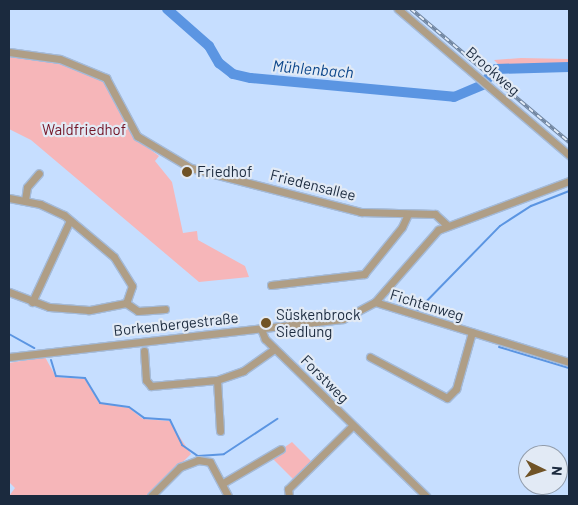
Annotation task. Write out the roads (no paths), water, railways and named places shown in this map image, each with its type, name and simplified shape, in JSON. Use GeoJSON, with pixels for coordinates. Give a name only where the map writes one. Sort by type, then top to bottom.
{"type":"FeatureCollection","features":[{"type":"Feature","properties":{"kind":"street","name":"Brookweg"},"geometry":{"type":"LineString","coordinates":[[398,9],[569,155]]}},
{"type":"Feature","properties":{"kind":"street","name":"Friedensallee"},"geometry":{"type":"LineString","coordinates":[[9,52],[60,59],[106,78],[137,136],[191,168],[361,212],[435,214],[447,225]]}},
{"type":"Feature","properties":{"kind":"street"},"geometry":{"type":"LineString","coordinates":[[25,200],[27,187],[39,173]]}},
{"type":"Feature","properties":{"kind":"street","name":"Borkenbergestraße"},"geometry":{"type":"LineString","coordinates":[[9,357],[343,319],[375,302],[422,245],[447,225],[569,181]]}},
{"type":"Feature","properties":{"kind":"street"},"geometry":{"type":"LineString","coordinates":[[9,198],[25,200],[70,220],[114,257],[130,279],[132,292],[126,302],[80,310],[32,302],[9,292]]}},
{"type":"Feature","properties":{"kind":"street"},"geometry":{"type":"LineString","coordinates":[[271,286],[364,274],[402,228],[408,214]]}},
{"type":"Feature","properties":{"kind":"street"},"geometry":{"type":"LineString","coordinates":[[32,302],[70,220]]}},
{"type":"Feature","properties":{"kind":"street"},"geometry":{"type":"LineString","coordinates":[[126,302],[138,312],[165,309]]}},
{"type":"Feature","properties":{"kind":"street","name":"Fichtenweg"},"geometry":{"type":"LineString","coordinates":[[375,302],[569,362]]}},
{"type":"Feature","properties":{"kind":"street","name":"Forstweg"},"geometry":{"type":"LineString","coordinates":[[260,329],[274,349],[426,496]]}},
{"type":"Feature","properties":{"kind":"street","name":"Fichtenweg"},"geometry":{"type":"LineString","coordinates":[[370,357],[447,398],[456,389],[472,332]]}},
{"type":"Feature","properties":{"kind":"street"},"geometry":{"type":"LineString","coordinates":[[144,351],[146,380],[151,386],[218,380],[243,371],[274,349]]}},
{"type":"Feature","properties":{"kind":"street"},"geometry":{"type":"LineString","coordinates":[[218,380],[220,431]]}},
{"type":"Feature","properties":{"kind":"street","name":"Forstweg"},"geometry":{"type":"LineString","coordinates":[[289,496],[288,489],[352,426]]}},
{"type":"Feature","properties":{"kind":"street"},"geometry":{"type":"LineString","coordinates":[[223,483],[281,449]]}},
{"type":"Feature","properties":{"kind":"street"},"geometry":{"type":"LineString","coordinates":[[151,496],[180,467],[198,460],[210,462],[223,483],[228,496]]}},
{"type":"Feature","properties":{"kind":"waterway","name":"Mühlenbach"},"geometry":{"type":"LineString","coordinates":[[167,9],[209,46],[219,63],[233,74],[251,78],[454,97],[482,85],[496,69],[569,67]]}},
{"type":"Feature","properties":{"kind":"waterway"},"geometry":{"type":"LineString","coordinates":[[416,312],[500,226],[531,206],[569,191]]}},
{"type":"Feature","properties":{"kind":"waterway"},"geometry":{"type":"LineString","coordinates":[[9,334],[34,348]]}},
{"type":"Feature","properties":{"kind":"waterway"},"geometry":{"type":"LineString","coordinates":[[499,347],[569,368]]}},
{"type":"Feature","properties":{"kind":"waterway"},"geometry":{"type":"LineString","coordinates":[[51,360],[56,376],[85,378],[100,403],[129,407],[144,418],[170,420],[182,445],[198,456],[224,454],[277,419]]}},
{"type":"Feature","properties":{"kind":"railway"},"geometry":{"type":"LineString","coordinates":[[411,9],[569,142]]}},
{"type":"Feature","properties":{"kind":"place","name":"Friedhof"},"geometry":{"type":"Point","coordinates":[187,172]}},
{"type":"Feature","properties":{"kind":"place","name":"Süskenbrock Siedlung"},"geometry":{"type":"Point","coordinates":[266,323]}},
{"type":"Feature","properties":{"kind":"park label","name":"Waldfriedhof"},"geometry":{"type":"Point","coordinates":[84,130]}}]}
